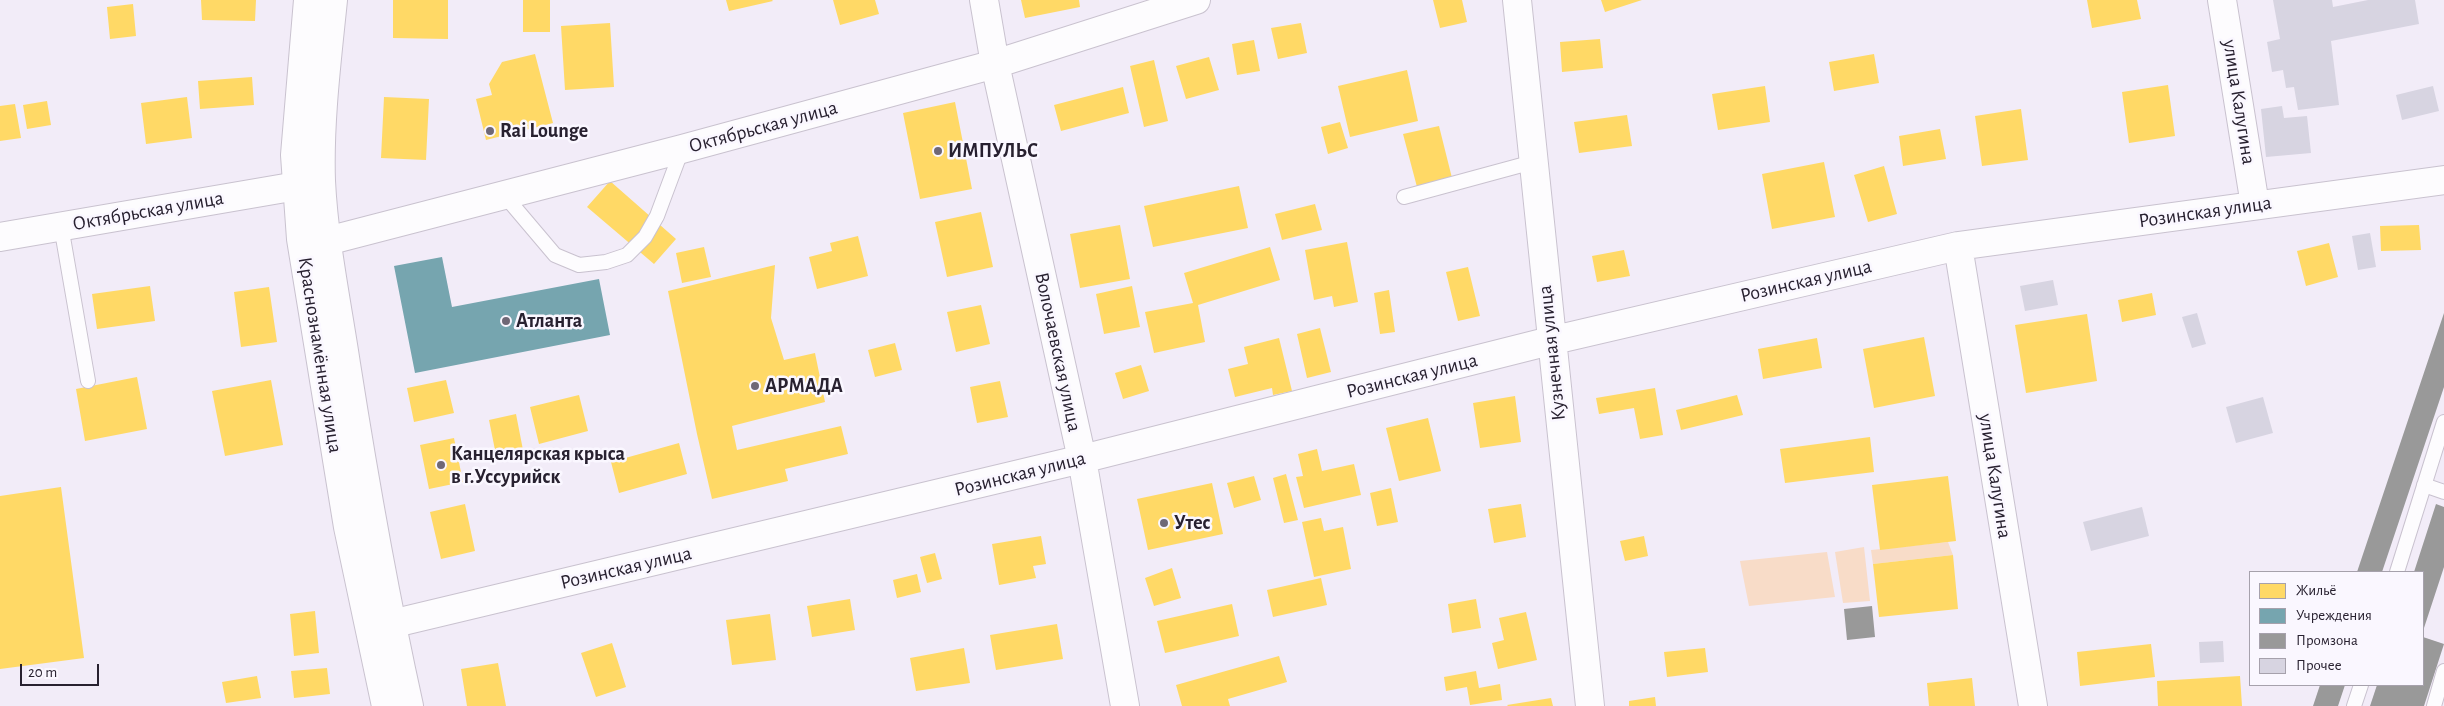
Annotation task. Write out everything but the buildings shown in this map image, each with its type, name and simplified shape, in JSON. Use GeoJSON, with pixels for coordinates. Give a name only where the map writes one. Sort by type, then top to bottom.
{"type":"FeatureCollection","features":[{"type":"Feature","properties":{"kind":"main road","name":"Краснознамённая улица"},"geometry":{"type":"LineString","coordinates":[[308,0],[295,156],[301,239],[348,527],[386,706]]}},
{"type":"Feature","properties":{"kind":"main road","name":"Краснознамённая улица"},"geometry":{"type":"LineString","coordinates":[[333,0],[325,84],[321,180],[327,241],[357,430],[391,624],[409,706]]}},
{"type":"Feature","properties":{"kind":"main road","name":"Волочаевская улица"},"geometry":{"type":"LineString","coordinates":[[984,0],[995,64],[1082,459],[1125,706]]}},
{"type":"Feature","properties":{"kind":"main road","name":"Октябрьская улица"},"geometry":{"type":"LineString","coordinates":[[327,241],[505,196],[995,64],[1196,0]]}},
{"type":"Feature","properties":{"kind":"main road","name":"Кузнечная улица"},"geometry":{"type":"LineString","coordinates":[[1517,0],[1550,341],[1590,706]]}},
{"type":"Feature","properties":{"kind":"main road","name":"улица Калугина"},"geometry":{"type":"LineString","coordinates":[[2222,0],[2255,205]]}},
{"type":"Feature","properties":{"kind":"main road","name":"Розинская улица"},"geometry":{"type":"LineString","coordinates":[[391,624],[1082,459],[1550,341],[1958,246],[2444,180]]}},
{"type":"Feature","properties":{"kind":"main road","name":"Октябрьская улица"},"geometry":{"type":"LineString","coordinates":[[0,237],[297,186]]}},
{"type":"Feature","properties":{"kind":"main road","name":"улица Калугина"},"geometry":{"type":"LineString","coordinates":[[1958,246],[2033,706]]}},
{"type":"Feature","properties":{"kind":"lane"},"geometry":{"type":"LineString","coordinates":[[505,196],[555,255],[579,265],[606,262],[627,255],[645,237],[657,216],[682,149]]}},
{"type":"Feature","properties":{"kind":"lane"},"geometry":{"type":"LineString","coordinates":[[1404,198],[1533,162]]}},
{"type":"Feature","properties":{"kind":"lane"},"geometry":{"type":"LineString","coordinates":[[61,226],[88,380]]}},
{"type":"Feature","properties":{"kind":"lane"},"geometry":{"type":"LineString","coordinates":[[2397,571],[2444,422]]}},
{"type":"Feature","properties":{"kind":"lane"},"geometry":{"type":"LineString","coordinates":[[2424,485],[2444,492]]}},
{"type":"Feature","properties":{"kind":"lane"},"geometry":{"type":"LineString","coordinates":[[2434,706],[2444,671]]}},
{"type":"Feature","properties":{"kind":"lane"},"geometry":{"type":"LineString","coordinates":[[2354,706],[2361,686]]}},
{"type":"Feature","properties":{"kind":"shaded area"},"geometry":{"type":"Polygon","coordinates":[[[1948,542],[1953,555],[1873,564],[1871,550],[1948,542]]]}},
{"type":"Feature","properties":{"kind":"shaded area"},"geometry":{"type":"Polygon","coordinates":[[[1864,547],[1870,601],[1843,603],[1835,552],[1864,547]]]}},
{"type":"Feature","properties":{"kind":"shaded area"},"geometry":{"type":"Polygon","coordinates":[[[1827,552],[1835,597],[1749,606],[1740,561],[1827,552]]]}},
{"type":"Feature","properties":{"kind":"place","name":"Rai Lounge"},"geometry":{"type":"Point","coordinates":[490,131]}},
{"type":"Feature","properties":{"kind":"place","name":"ИМПУЛЬС"},"geometry":{"type":"Point","coordinates":[938,151]}},
{"type":"Feature","properties":{"kind":"place","name":"Атланта"},"geometry":{"type":"Point","coordinates":[506,321]}},
{"type":"Feature","properties":{"kind":"place","name":"АРМАДА"},"geometry":{"type":"Point","coordinates":[755,386]}},
{"type":"Feature","properties":{"kind":"place","name":"Канцелярская крыса в г.Уссурийск"},"geometry":{"type":"Point","coordinates":[441,465]}},
{"type":"Feature","properties":{"kind":"place","name":"Утес"},"geometry":{"type":"Point","coordinates":[1164,523]}}]}
